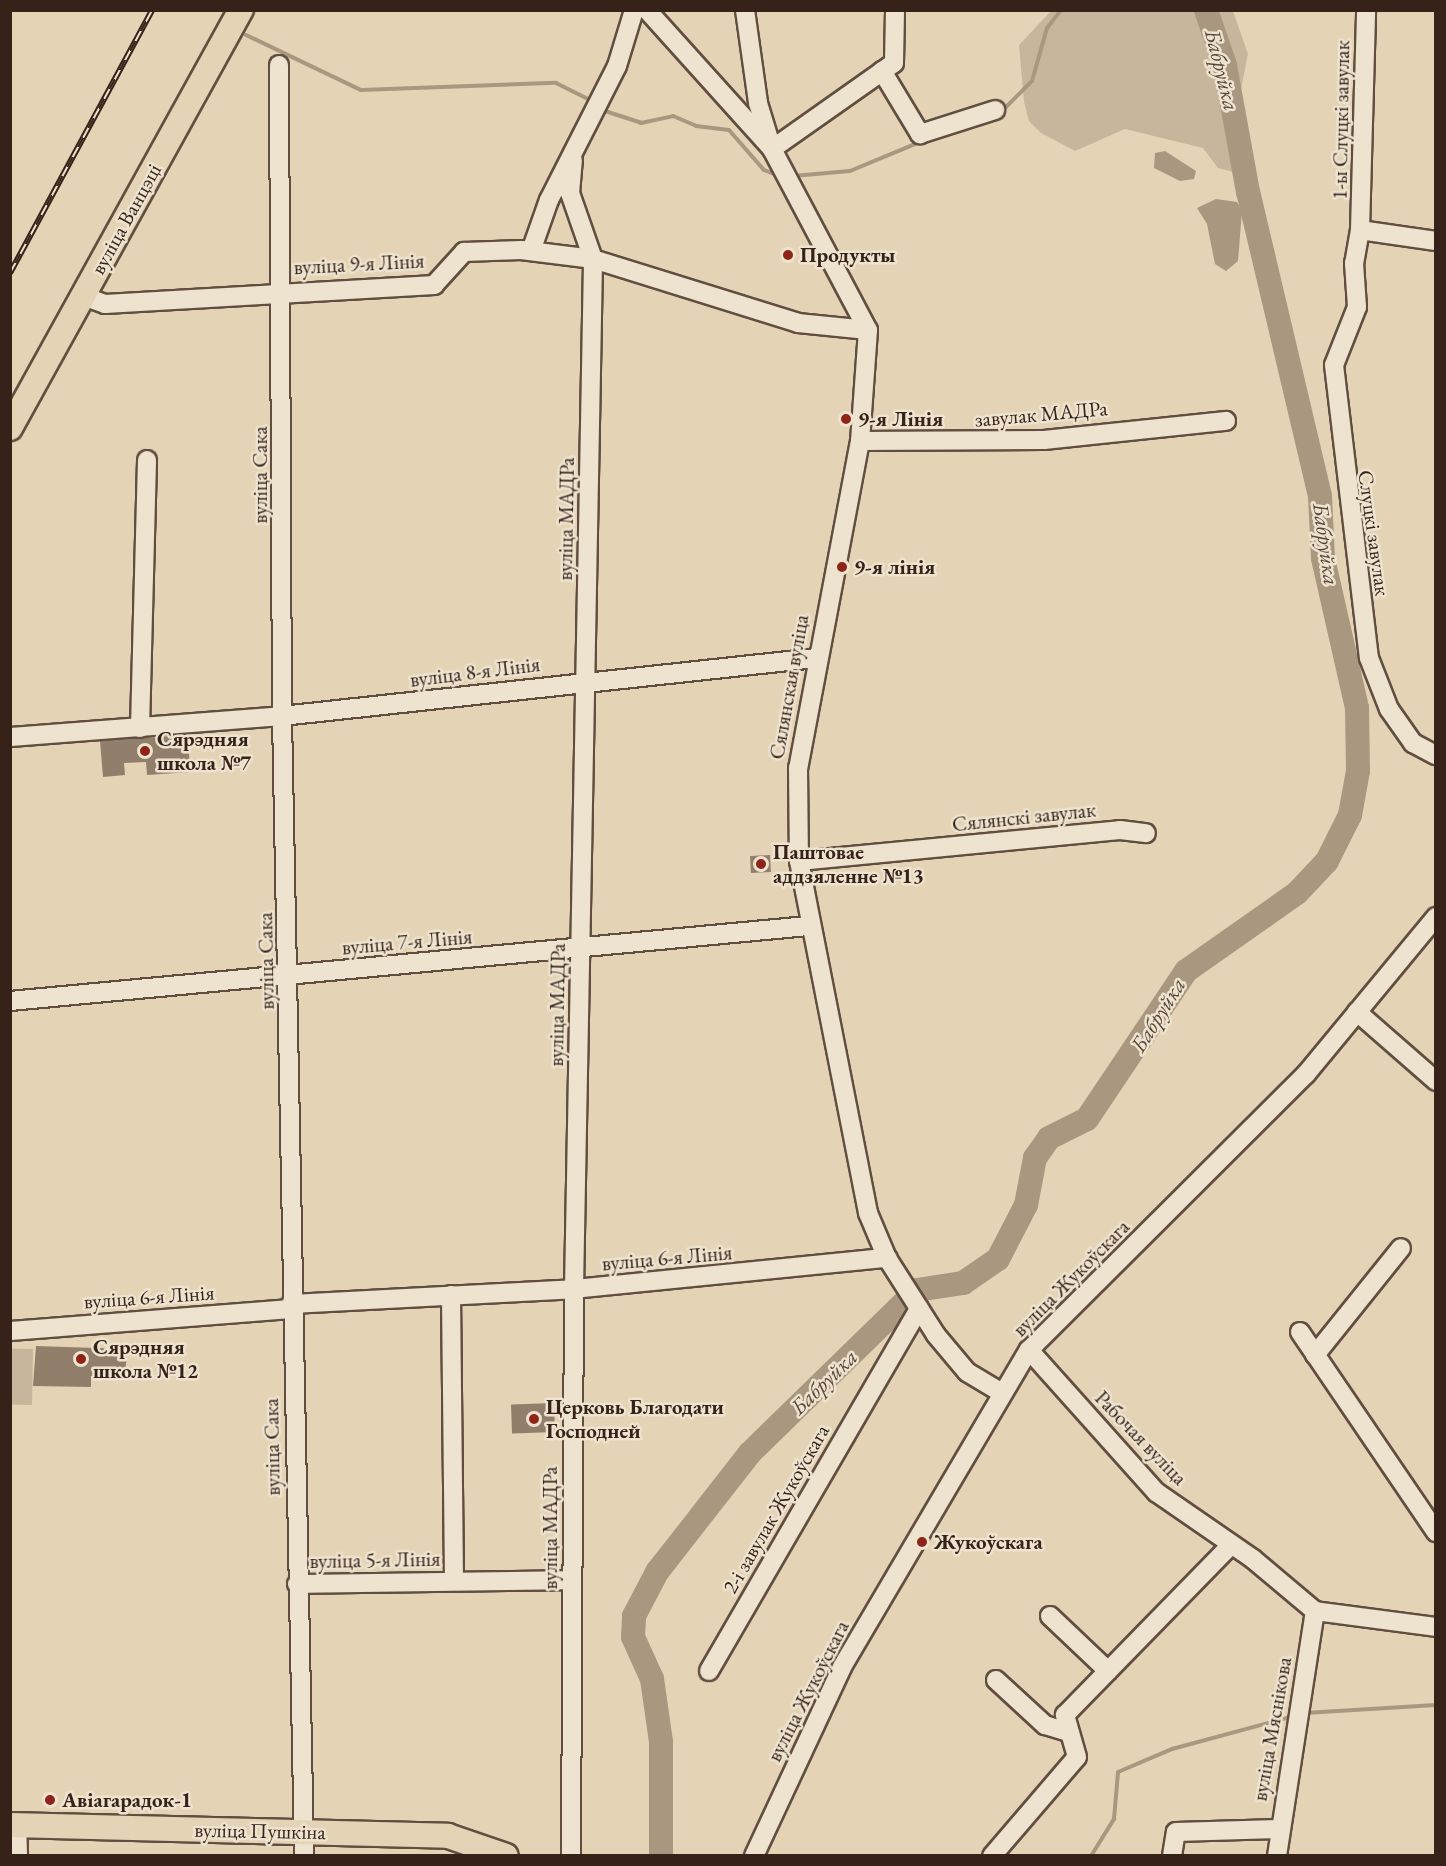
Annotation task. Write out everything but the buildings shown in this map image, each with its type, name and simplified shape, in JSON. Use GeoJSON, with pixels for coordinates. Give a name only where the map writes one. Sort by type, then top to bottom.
{"type":"FeatureCollection","features":[{"type":"Feature","properties":{"kind":"main road","name":"вуліца Ванцэці"},"geometry":{"type":"LineString","coordinates":[[10,428],[241,10]]}},
{"type":"Feature","properties":{"kind":"main road","name":"вуліца Пушкіна"},"geometry":{"type":"LineString","coordinates":[[14,1825],[304,1844],[448,1836],[506,1855]]}},
{"type":"Feature","properties":{"kind":"street","name":"вуліца МАДРа"},"geometry":{"type":"LineString","coordinates":[[531,251],[549,200],[573,160],[617,66],[634,10]]}},
{"type":"Feature","properties":{"kind":"street"},"geometry":{"type":"LineString","coordinates":[[647,10],[772,148]]}},
{"type":"Feature","properties":{"kind":"street"},"geometry":{"type":"LineString","coordinates":[[745,10],[758,102],[772,148],[868,330]]}},
{"type":"Feature","properties":{"kind":"street"},"geometry":{"type":"LineString","coordinates":[[772,148],[894,63],[895,10]]}},
{"type":"Feature","properties":{"kind":"street","name":"1-ы Слуцкі завулак"},"geometry":{"type":"LineString","coordinates":[[1360,230],[1366,10]]}},
{"type":"Feature","properties":{"kind":"street","name":"вуліца Сака"},"geometry":{"type":"LineString","coordinates":[[279,66],[283,291],[282,716],[290,974],[291,1307],[304,1844]]}},
{"type":"Feature","properties":{"kind":"street"},"geometry":{"type":"LineString","coordinates":[[882,71],[920,134],[995,110]]}},
{"type":"Feature","properties":{"kind":"street","name":"вуліца МАДРа"},"geometry":{"type":"LineString","coordinates":[[571,1856],[574,1289],[593,259],[570,193],[573,160]]}},
{"type":"Feature","properties":{"kind":"street"},"geometry":{"type":"LineString","coordinates":[[1360,230],[1436,241]]}},
{"type":"Feature","properties":{"kind":"street","name":"Слуцкі завулак"},"geometry":{"type":"LineString","coordinates":[[1360,230],[1354,263],[1357,307],[1334,365],[1355,569],[1370,658],[1389,709],[1413,743],[1436,755]]}},
{"type":"Feature","properties":{"kind":"street","name":"вуліца 9-я Лінія"},"geometry":{"type":"LineString","coordinates":[[83,296],[105,304],[283,291],[434,285],[464,252],[531,251],[593,259],[798,323],[868,330]]}},
{"type":"Feature","properties":{"kind":"street","name":"Сялянская вуліца"},"geometry":{"type":"LineString","coordinates":[[868,330],[860,441],[816,658],[798,768],[799,861],[808,926],[868,1214],[887,1258],[919,1309],[967,1372],[1000,1392]]}},
{"type":"Feature","properties":{"kind":"street","name":"завулак МАДРа"},"geometry":{"type":"LineString","coordinates":[[860,441],[1044,440],[1226,421]]}},
{"type":"Feature","properties":{"kind":"street"},"geometry":{"type":"LineString","coordinates":[[140,728],[147,460]]}},
{"type":"Feature","properties":{"kind":"street","name":"вуліца 8-я Лінія"},"geometry":{"type":"LineString","coordinates":[[10,737],[282,716],[816,658]]}},
{"type":"Feature","properties":{"kind":"street","name":"Сялянскі завулак"},"geometry":{"type":"LineString","coordinates":[[799,861],[1120,830],[1146,833]]}},
{"type":"Feature","properties":{"kind":"street","name":"вуліца Жукоўскага"},"geometry":{"type":"LineString","coordinates":[[754,1856],[842,1667],[1000,1392],[1029,1350],[1196,1188],[1357,1012],[1436,917]]}},
{"type":"Feature","properties":{"kind":"street","name":"вуліца 7-я Лінія"},"geometry":{"type":"LineString","coordinates":[[10,1001],[290,974],[580,950],[808,926]]}},
{"type":"Feature","properties":{"kind":"street"},"geometry":{"type":"LineString","coordinates":[[1357,1012],[1436,1081]]}},
{"type":"Feature","properties":{"kind":"street"},"geometry":{"type":"LineString","coordinates":[[1315,1355],[1401,1248]]}},
{"type":"Feature","properties":{"kind":"street","name":"вуліца 6-я Лінія"},"geometry":{"type":"LineString","coordinates":[[10,1331],[452,1295],[574,1289],[887,1258]]}},
{"type":"Feature","properties":{"kind":"street","name":"вуліца 5-я Лінія"},"geometry":{"type":"LineString","coordinates":[[452,1295],[451,1438],[454,1580]]}},
{"type":"Feature","properties":{"kind":"street","name":"2-і завулак Жукоўскага"},"geometry":{"type":"LineString","coordinates":[[709,1671],[919,1309]]}},
{"type":"Feature","properties":{"kind":"street"},"geometry":{"type":"LineString","coordinates":[[1300,1332],[1436,1532]]}},
{"type":"Feature","properties":{"kind":"street","name":"Рабочая вуліца"},"geometry":{"type":"LineString","coordinates":[[1029,1350],[1156,1491],[1231,1545],[1315,1611]]}},
{"type":"Feature","properties":{"kind":"street"},"geometry":{"type":"LineString","coordinates":[[992,1856],[1077,1757],[1065,1715],[1231,1545]]}},
{"type":"Feature","properties":{"kind":"street","name":"вуліца 5-я Лінія"},"geometry":{"type":"LineString","coordinates":[[297,1584],[573,1580]]}},
{"type":"Feature","properties":{"kind":"street"},"geometry":{"type":"LineString","coordinates":[[1315,1611],[1436,1627]]}},
{"type":"Feature","properties":{"kind":"street","name":"вуліца Мяснікова"},"geometry":{"type":"LineString","coordinates":[[1277,1856],[1278,1829],[1315,1611]]}},
{"type":"Feature","properties":{"kind":"street"},"geometry":{"type":"LineString","coordinates":[[1050,1616],[1108,1671]]}},
{"type":"Feature","properties":{"kind":"street"},"geometry":{"type":"LineString","coordinates":[[996,1680],[1045,1725],[1068,1732]]}},
{"type":"Feature","properties":{"kind":"street"},"geometry":{"type":"LineString","coordinates":[[14,1825],[18,1856]]}},
{"type":"Feature","properties":{"kind":"street"},"geometry":{"type":"LineString","coordinates":[[1173,1856],[1176,1832],[1278,1829]]}},
{"type":"Feature","properties":{"kind":"shaded area"},"geometry":{"type":"Polygon","coordinates":[[[1052,10],[1233,11],[1248,54],[1240,94],[1252,161],[1233,172],[1218,168],[1203,148],[1125,129],[1075,151],[1041,133],[1029,121],[1024,102],[1019,45],[1052,10]]]}},
{"type":"Feature","properties":{"kind":"shaded area"},"geometry":{"type":"Polygon","coordinates":[[[1165,151],[1196,171],[1194,179],[1180,181],[1154,168],[1155,153],[1165,151]]]}},
{"type":"Feature","properties":{"kind":"shaded area"},"geometry":{"type":"Polygon","coordinates":[[[1216,199],[1237,202],[1242,211],[1238,261],[1226,271],[1215,264],[1207,224],[1197,208],[1216,199]]]}},
{"type":"Feature","properties":{"kind":"shaded area"},"geometry":{"type":"Polygon","coordinates":[[[11,1349],[33,1349],[32,1405],[10,1405],[11,1349]]]}},
{"type":"Feature","properties":{"kind":"waterway"},"geometry":{"type":"LineString","coordinates":[[1000,113],[1032,81],[1047,28],[1061,10]]}},
{"type":"Feature","properties":{"kind":"waterway","name":"Бабруйка"},"geometry":{"type":"LineString","coordinates":[[661,1856],[661,1742],[652,1679],[633,1637],[634,1616],[657,1572],[750,1453],[917,1290],[963,1283],[998,1259],[1026,1205],[1035,1158],[1049,1138],[1087,1119],[1186,971],[1297,893],[1327,861],[1350,815],[1358,771],[1357,708],[1323,558],[1320,496],[1248,192],[1225,65],[1206,10]]}},
{"type":"Feature","properties":{"kind":"waterway"},"geometry":{"type":"LineString","coordinates":[[246,35],[361,90],[556,83],[594,102]]}},
{"type":"Feature","properties":{"kind":"waterway"},"geometry":{"type":"LineString","coordinates":[[605,111],[641,123],[673,116],[696,126],[729,130],[764,170],[780,176]]}},
{"type":"Feature","properties":{"kind":"waterway"},"geometry":{"type":"LineString","coordinates":[[793,176],[850,171],[920,142]]}},
{"type":"Feature","properties":{"kind":"waterway"},"geometry":{"type":"LineString","coordinates":[[1305,1713],[1436,1705]]}},
{"type":"Feature","properties":{"kind":"waterway"},"geometry":{"type":"LineString","coordinates":[[1091,1856],[1114,1819],[1118,1772],[1172,1749],[1294,1716]]}},
{"type":"Feature","properties":{"kind":"railway"},"geometry":{"type":"LineString","coordinates":[[10,273],[152,10]]}},
{"type":"Feature","properties":{"kind":"place","name":"Продукты"},"geometry":{"type":"Point","coordinates":[788,255]}},
{"type":"Feature","properties":{"kind":"place","name":"9-я Лінія"},"geometry":{"type":"Point","coordinates":[846,419]}},
{"type":"Feature","properties":{"kind":"place","name":"9-я лінія"},"geometry":{"type":"Point","coordinates":[842,567]}},
{"type":"Feature","properties":{"kind":"place","name":"Сярэдняя школа №7"},"geometry":{"type":"Point","coordinates":[145,751]}},
{"type":"Feature","properties":{"kind":"place","name":"Паштовае аддзяленне №13"},"geometry":{"type":"Point","coordinates":[761,864]}},
{"type":"Feature","properties":{"kind":"place","name":"Сярэдняя школа №12"},"geometry":{"type":"Point","coordinates":[81,1359]}},
{"type":"Feature","properties":{"kind":"place","name":"Церковь Благодати Господней"},"geometry":{"type":"Point","coordinates":[534,1419]}},
{"type":"Feature","properties":{"kind":"place","name":"Жукоўскага"},"geometry":{"type":"Point","coordinates":[922,1542]}},
{"type":"Feature","properties":{"kind":"place","name":"Авіагарадок-1"},"geometry":{"type":"Point","coordinates":[50,1800]}}]}
